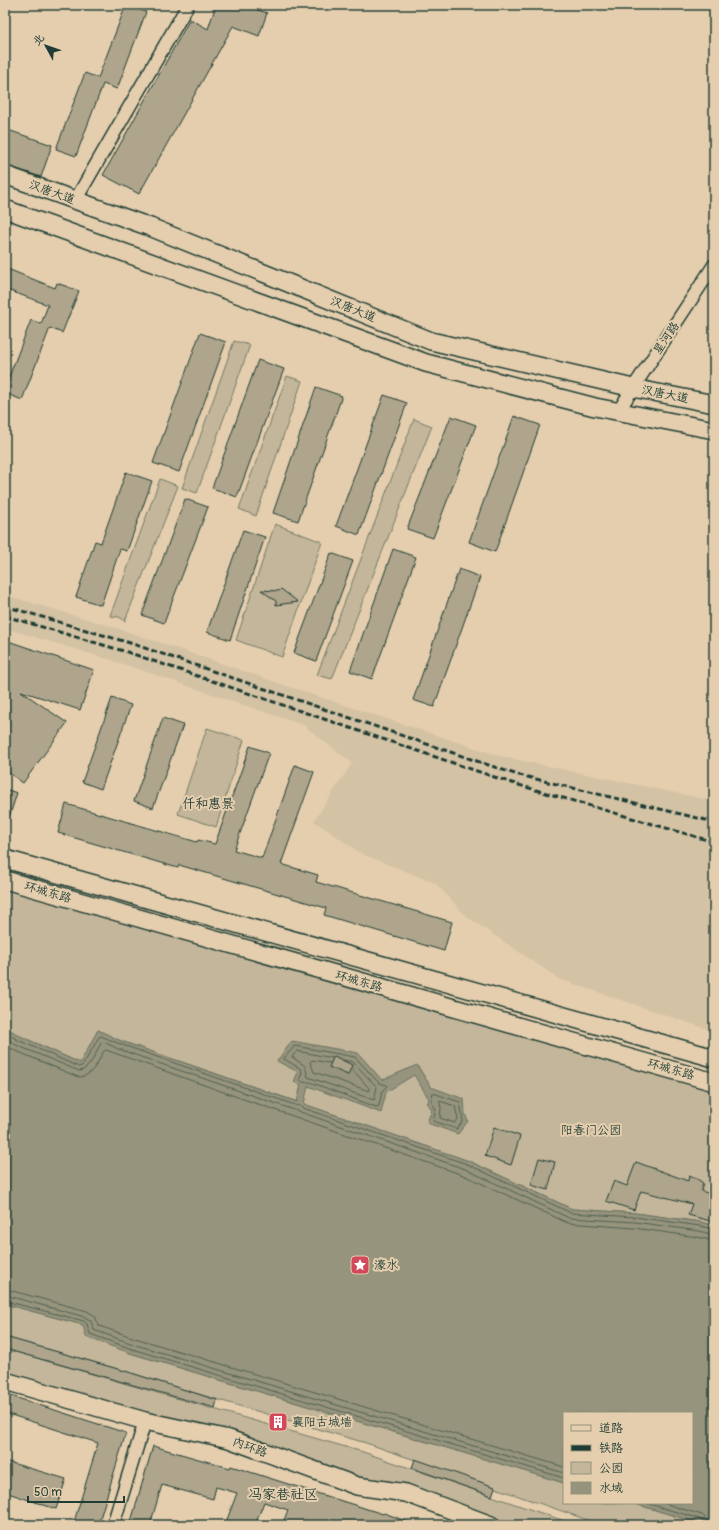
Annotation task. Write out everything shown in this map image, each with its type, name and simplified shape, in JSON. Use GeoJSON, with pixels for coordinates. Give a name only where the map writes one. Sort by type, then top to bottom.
{"type":"FeatureCollection","features":[{"type":"Feature","properties":{"kind":"main road","name":"汉唐大道"},"geometry":{"type":"LineString","coordinates":[[5,175],[150,227],[431,341],[633,388],[714,404]]}},
{"type":"Feature","properties":{"kind":"main road","name":"汉唐大道"},"geometry":{"type":"LineString","coordinates":[[5,209],[426,363],[595,407],[714,430]]}},
{"type":"Feature","properties":{"kind":"main road","name":"环城东路"},"geometry":{"type":"LineString","coordinates":[[5,859],[714,1058]]}},
{"type":"Feature","properties":{"kind":"main road","name":"环城东路"},"geometry":{"type":"LineString","coordinates":[[5,880],[714,1082]]}},
{"type":"Feature","properties":{"kind":"main road","name":"内环路"},"geometry":{"type":"LineString","coordinates":[[5,1381],[145,1421],[229,1439],[357,1486],[406,1493],[491,1525]]}},
{"type":"Feature","properties":{"kind":"street"},"geometry":{"type":"LineString","coordinates":[[75,201],[188,5]]}},
{"type":"Feature","properties":{"kind":"street","name":"星河路"},"geometry":{"type":"LineString","coordinates":[[618,412],[714,265]]}},
{"type":"Feature","properties":{"kind":"street"},"geometry":{"type":"LineString","coordinates":[[113,1525],[145,1421]]}},
{"type":"Feature","properties":{"kind":"shaded area"},"geometry":{"type":"Polygon","coordinates":[[[5,595],[117,628],[500,756],[714,801],[714,1009],[707,1029],[559,979],[466,916],[435,883],[362,854],[314,821],[352,763],[303,725],[108,659],[5,628],[5,595]]]}},
{"type":"Feature","properties":{"kind":"green space"},"geometry":{"type":"Polygon","coordinates":[[[234,341],[250,345],[197,493],[182,488],[234,341]]]}},
{"type":"Feature","properties":{"kind":"green space"},"geometry":{"type":"Polygon","coordinates":[[[287,376],[302,381],[256,516],[239,509],[287,376]]]}},
{"type":"Feature","properties":{"kind":"green space"},"geometry":{"type":"Polygon","coordinates":[[[414,419],[432,426],[332,679],[317,675],[414,419]]]}},
{"type":"Feature","properties":{"kind":"green space"},"geometry":{"type":"Polygon","coordinates":[[[160,479],[178,486],[125,621],[119,617],[110,616],[160,479]]]}},
{"type":"Feature","properties":{"kind":"green space"},"geometry":{"type":"Polygon","coordinates":[[[275,524],[322,542],[282,657],[236,640],[275,524]]]}},
{"type":"Feature","properties":{"kind":"green space"},"geometry":{"type":"Polygon","coordinates":[[[207,728],[244,740],[216,827],[178,814],[207,728]]]}},
{"type":"Feature","properties":{"kind":"green space","name":"阳春门公园"},"geometry":{"type":"Polygon","coordinates":[[[5,880],[714,1082],[714,1226],[701,1222],[635,1213],[572,1209],[469,1161],[121,1041],[98,1030],[80,1063],[20,1036],[5,1027],[5,880]]]}},
{"type":"Feature","properties":{"kind":"green space"},"geometry":{"type":"Polygon","coordinates":[[[5,1304],[83,1325],[130,1353],[563,1483],[563,1504],[635,1504],[705,1525],[602,1525],[366,1443],[5,1337],[5,1304]]]}},
{"type":"Feature","properties":{"kind":"green space"},"geometry":{"type":"Polygon","coordinates":[[[5,1349],[363,1452],[576,1525],[491,1525],[229,1439],[5,1381],[5,1349]]]}},
{"type":"Feature","properties":{"kind":"water","name":"濠水"},"geometry":{"type":"Polygon","coordinates":[[[5,1027],[20,1036],[80,1063],[98,1030],[121,1041],[297,1102],[301,1085],[294,1082],[298,1072],[277,1061],[292,1041],[358,1053],[382,1080],[417,1065],[431,1087],[464,1099],[465,1114],[468,1121],[458,1134],[427,1123],[432,1109],[427,1105],[429,1099],[414,1075],[386,1092],[381,1113],[308,1086],[304,1104],[469,1161],[572,1209],[635,1213],[701,1222],[714,1226],[714,1525],[705,1525],[635,1504],[693,1504],[693,1412],[563,1412],[563,1483],[130,1353],[86,1337],[83,1325],[5,1304],[5,1027]]]}},
{"type":"Feature","properties":{"kind":"building"},"geometry":{"type":"Polygon","coordinates":[[[126,5],[146,12],[117,89],[103,84],[76,156],[56,149],[85,73],[98,78],[126,5]]]}},
{"type":"Feature","properties":{"kind":"building"},"geometry":{"type":"Polygon","coordinates":[[[216,5],[256,5],[255,9],[267,13],[259,36],[233,26],[139,194],[103,175],[190,19],[208,29],[216,5]]]}},
{"type":"Feature","properties":{"kind":"building"},"geometry":{"type":"Polygon","coordinates":[[[5,129],[52,145],[41,177],[5,165],[5,129]]]}},
{"type":"Feature","properties":{"kind":"building"},"geometry":{"type":"Polygon","coordinates":[[[5,268],[55,288],[57,283],[79,291],[62,333],[50,328],[22,400],[5,393],[5,387],[31,320],[41,324],[48,305],[5,289],[5,268]]]}},
{"type":"Feature","properties":{"kind":"building"},"geometry":{"type":"Polygon","coordinates":[[[200,333],[226,342],[179,472],[153,463],[200,333]]]}},
{"type":"Feature","properties":{"kind":"building"},"geometry":{"type":"Polygon","coordinates":[[[258,360],[284,369],[237,497],[212,488],[258,360]]]}},
{"type":"Feature","properties":{"kind":"building"},"geometry":{"type":"Polygon","coordinates":[[[316,387],[342,396],[298,521],[273,513],[316,387]]]}},
{"type":"Feature","properties":{"kind":"building"},"geometry":{"type":"Polygon","coordinates":[[[384,395],[407,403],[359,535],[336,526],[384,395]]]}},
{"type":"Feature","properties":{"kind":"building"},"geometry":{"type":"Polygon","coordinates":[[[451,416],[476,425],[433,538],[407,529],[451,416]]]}},
{"type":"Feature","properties":{"kind":"building"},"geometry":{"type":"Polygon","coordinates":[[[514,416],[540,425],[495,552],[469,542],[514,416]]]}},
{"type":"Feature","properties":{"kind":"building"},"geometry":{"type":"Polygon","coordinates":[[[126,472],[152,481],[127,551],[120,549],[101,605],[76,597],[95,541],[101,543],[126,472]]]}},
{"type":"Feature","properties":{"kind":"building"},"geometry":{"type":"Polygon","coordinates":[[[185,499],[208,507],[164,623],[142,615],[185,499]]]}},
{"type":"Feature","properties":{"kind":"building"},"geometry":{"type":"Polygon","coordinates":[[[243,530],[265,537],[230,640],[207,632],[243,530]]]}},
{"type":"Feature","properties":{"kind":"building"},"geometry":{"type":"Polygon","coordinates":[[[393,549],[416,557],[372,679],[350,671],[393,549]]]}},
{"type":"Feature","properties":{"kind":"building"},"geometry":{"type":"Polygon","coordinates":[[[331,553],[353,561],[316,661],[294,653],[331,553]]]}},
{"type":"Feature","properties":{"kind":"building"},"geometry":{"type":"Polygon","coordinates":[[[459,569],[480,577],[434,707],[413,700],[459,569]]]}},
{"type":"Feature","properties":{"kind":"building"},"geometry":{"type":"Polygon","coordinates":[[[281,589],[298,602],[276,605],[276,601],[261,590],[279,591],[281,589]]]}},
{"type":"Feature","properties":{"kind":"building"},"geometry":{"type":"Polygon","coordinates":[[[5,640],[94,670],[80,710],[21,691],[67,723],[23,783],[5,770],[5,640]]]}},
{"type":"Feature","properties":{"kind":"building"},"geometry":{"type":"Polygon","coordinates":[[[112,698],[131,705],[101,789],[82,782],[112,698]]]}},
{"type":"Feature","properties":{"kind":"building"},"geometry":{"type":"Polygon","coordinates":[[[163,718],[183,725],[153,808],[134,801],[163,718]]]}},
{"type":"Feature","properties":{"kind":"building"},"geometry":{"type":"Polygon","coordinates":[[[250,746],[269,753],[234,850],[262,858],[295,765],[314,772],[281,864],[318,875],[316,882],[452,922],[444,951],[324,915],[326,908],[179,865],[178,868],[58,833],[66,804],[197,842],[198,840],[215,844],[250,746]]]}},
{"type":"Feature","properties":{"kind":"building"},"geometry":{"type":"Polygon","coordinates":[[[5,789],[17,793],[7,824],[5,823],[5,789]]]}},
{"type":"Feature","properties":{"kind":"building"},"geometry":{"type":"Polygon","coordinates":[[[334,1056],[352,1065],[348,1075],[329,1067],[334,1056]]]}},
{"type":"Feature","properties":{"kind":"building"},"geometry":{"type":"Polygon","coordinates":[[[494,1127],[520,1136],[511,1165],[485,1156],[494,1127]]]}},
{"type":"Feature","properties":{"kind":"building"},"geometry":{"type":"Polygon","coordinates":[[[539,1158],[555,1162],[548,1190],[531,1185],[539,1158]]]}},
{"type":"Feature","properties":{"kind":"building"},"geometry":{"type":"Polygon","coordinates":[[[636,1162],[688,1181],[689,1176],[703,1183],[701,1191],[714,1195],[714,1222],[688,1215],[692,1204],[641,1191],[634,1210],[606,1201],[614,1181],[627,1186],[636,1162]]]}},
{"type":"Feature","properties":{"kind":"building"},"geometry":{"type":"Polygon","coordinates":[[[5,1337],[125,1371],[217,1400],[215,1408],[5,1349],[5,1337]]]}},
{"type":"Feature","properties":{"kind":"building"},"geometry":{"type":"Polygon","coordinates":[[[5,1394],[126,1433],[98,1525],[73,1525],[98,1443],[5,1413],[5,1394]]]}},
{"type":"Feature","properties":{"kind":"building"},"geometry":{"type":"Polygon","coordinates":[[[153,1446],[230,1468],[231,1466],[383,1514],[384,1513],[414,1525],[282,1525],[288,1510],[264,1502],[255,1525],[225,1525],[237,1493],[216,1487],[213,1499],[162,1485],[150,1525],[130,1525],[153,1446]]]}},
{"type":"Feature","properties":{"kind":"building"},"geometry":{"type":"Polygon","coordinates":[[[415,1459],[495,1487],[492,1496],[412,1468],[415,1459]]]}},
{"type":"Feature","properties":{"kind":"building"},"geometry":{"type":"Polygon","coordinates":[[[5,1461],[66,1479],[56,1509],[5,1492],[5,1461]]]}},
{"type":"Feature","properties":{"kind":"railway"},"geometry":{"type":"LineString","coordinates":[[5,606],[130,643],[515,774],[714,822]]}},
{"type":"Feature","properties":{"kind":"railway"},"geometry":{"type":"LineString","coordinates":[[5,616],[127,652],[512,783],[714,842]]}},
{"type":"Feature","properties":{"kind":"place","name":"濠水"},"geometry":{"type":"Point","coordinates":[360,1265]}},
{"type":"Feature","properties":{"kind":"place","name":"襄阳古城墙"},"geometry":{"type":"Point","coordinates":[278,1422]}},
{"type":"Feature","properties":{"kind":"district","name":"仟和惠景"},"geometry":{"type":"Point","coordinates":[208,803]}},
{"type":"Feature","properties":{"kind":"district","name":"冯家巷社区"},"geometry":{"type":"Point","coordinates":[283,1494]}}]}
